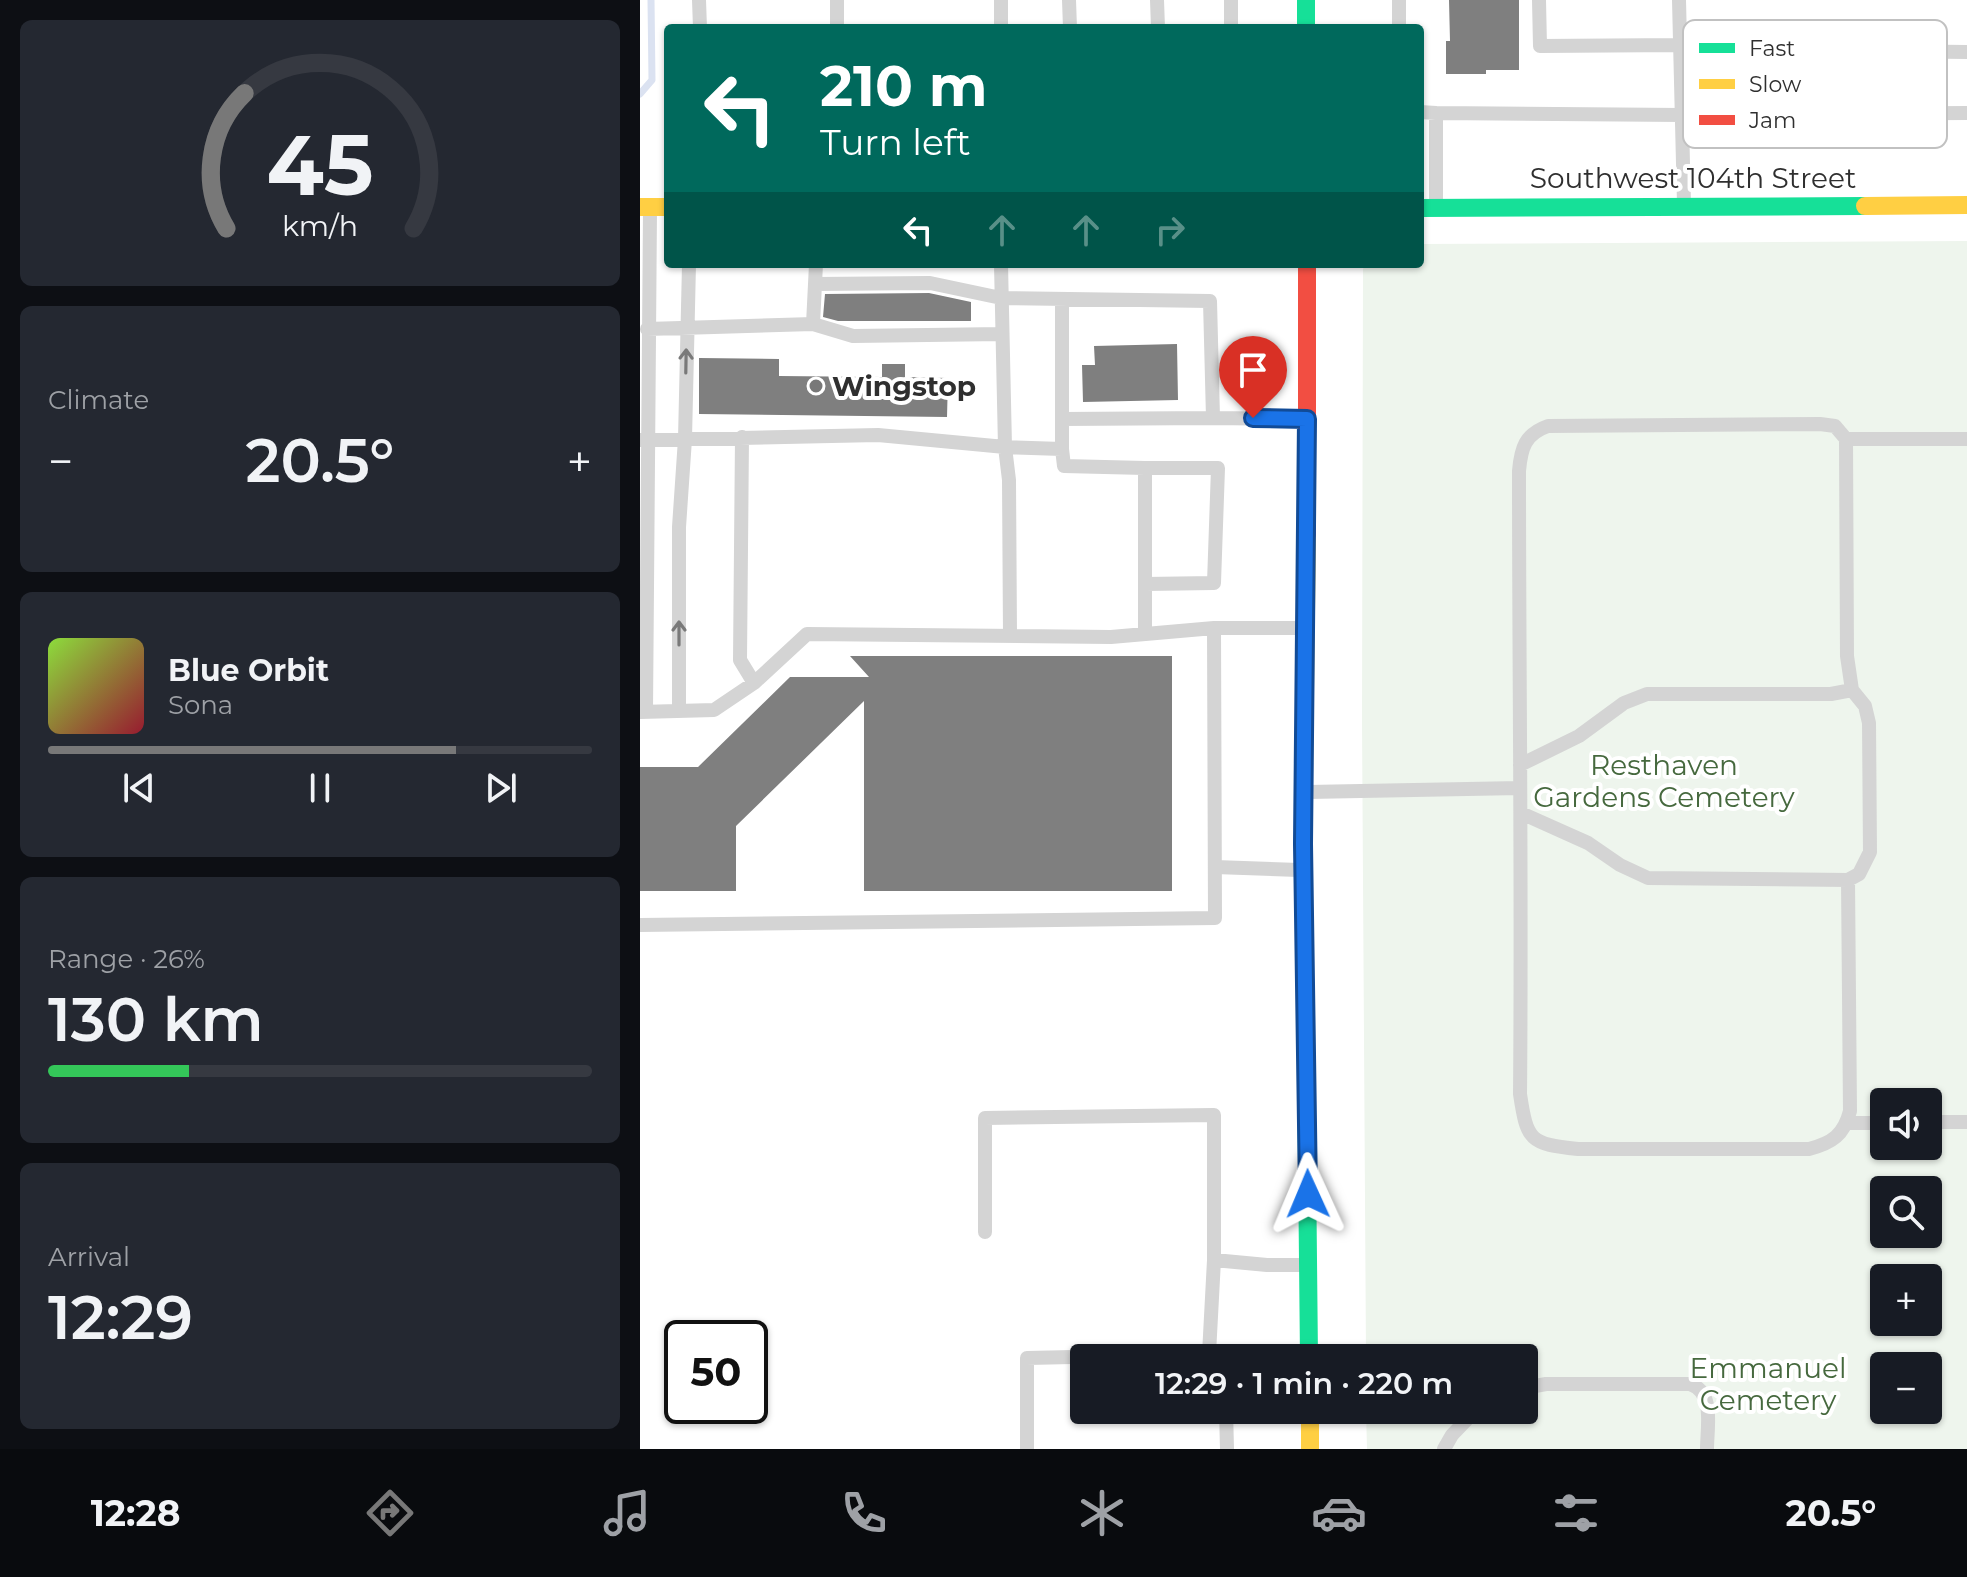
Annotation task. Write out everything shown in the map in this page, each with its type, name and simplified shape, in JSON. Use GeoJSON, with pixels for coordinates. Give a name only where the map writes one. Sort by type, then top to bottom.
{"type":"FeatureCollection","features":[{"type":"Feature","properties":{"kind":"main road"},"geometry":{"type":"LineString","coordinates":[[1306,0],[1306,24]]}},
{"type":"Feature","properties":{"kind":"main road","name":"Southwest 104th Street"},"geometry":{"type":"LineString","coordinates":[[1428,208],[1967,205]]}},
{"type":"Feature","properties":{"kind":"main road"},"geometry":{"type":"LineString","coordinates":[[1307,268],[1303,870],[1309,1344]]}},
{"type":"Feature","properties":{"kind":"main road"},"geometry":{"type":"LineString","coordinates":[[1310,1424],[1310,1449]]}},
{"type":"Feature","properties":{"kind":"lane"},"geometry":{"type":"LineString","coordinates":[[699,0],[700,24]]}},
{"type":"Feature","properties":{"kind":"lane"},"geometry":{"type":"LineString","coordinates":[[837,0],[837,24]]}},
{"type":"Feature","properties":{"kind":"lane"},"geometry":{"type":"LineString","coordinates":[[1001,0],[1001,24]]}},
{"type":"Feature","properties":{"kind":"lane"},"geometry":{"type":"LineString","coordinates":[[1069,0],[1070,24]]}},
{"type":"Feature","properties":{"kind":"lane"},"geometry":{"type":"LineString","coordinates":[[1157,0],[1158,24]]}},
{"type":"Feature","properties":{"kind":"lane"},"geometry":{"type":"LineString","coordinates":[[1231,0],[1231,24]]}},
{"type":"Feature","properties":{"kind":"lane"},"geometry":{"type":"LineString","coordinates":[[1399,0],[1399,24]]}},
{"type":"Feature","properties":{"kind":"lane"},"geometry":{"type":"LineString","coordinates":[[1539,0],[1540,46],[1683,45]]}},
{"type":"Feature","properties":{"kind":"lane"},"geometry":{"type":"LineString","coordinates":[[1679,0],[1684,207]]}},
{"type":"Feature","properties":{"kind":"lane"},"geometry":{"type":"LineString","coordinates":[[1947,52],[1967,52]]}},
{"type":"Feature","properties":{"kind":"lane"},"geometry":{"type":"LineString","coordinates":[[1424,112],[1682,115]]}},
{"type":"Feature","properties":{"kind":"lane"},"geometry":{"type":"LineString","coordinates":[[1428,208],[1436,113]]}},
{"type":"Feature","properties":{"kind":"lane"},"geometry":{"type":"LineString","coordinates":[[1947,113],[1967,113]]}},
{"type":"Feature","properties":{"kind":"lane"},"geometry":{"type":"LineString","coordinates":[[653,207],[644,296],[647,329],[643,712],[714,710],[754,683],[807,634],[1111,637],[1214,628],[1305,628]]}},
{"type":"Feature","properties":{"kind":"lane"},"geometry":{"type":"LineString","coordinates":[[679,711],[679,527],[685,439],[689,268]]}},
{"type":"Feature","properties":{"kind":"lane"},"geometry":{"type":"LineString","coordinates":[[813,324],[816,268]]}},
{"type":"Feature","properties":{"kind":"lane"},"geometry":{"type":"LineString","coordinates":[[1001,268],[1005,447],[1009,480],[1010,635]]}},
{"type":"Feature","properties":{"kind":"lane"},"geometry":{"type":"LineString","coordinates":[[815,284],[930,283],[1001,298],[1210,301],[1213,418]]}},
{"type":"Feature","properties":{"kind":"lane"},"geometry":{"type":"LineString","coordinates":[[1062,299],[1064,466],[1218,468],[1214,583],[1145,584]]}},
{"type":"Feature","properties":{"kind":"lane"},"geometry":{"type":"LineString","coordinates":[[647,329],[813,324],[853,336],[1002,334]]}},
{"type":"Feature","properties":{"kind":"lane"},"geometry":{"type":"LineString","coordinates":[[1062,419],[1307,419]]}},
{"type":"Feature","properties":{"kind":"lane"},"geometry":{"type":"LineString","coordinates":[[1521,813],[1588,843],[1620,865],[1648,878],[1848,880],[1859,874],[1870,852],[1869,723],[1865,706],[1852,690],[1847,656],[1846,439],[1835,426],[1561,426],[1537,430],[1527,437],[1519,471],[1520,1094],[1526,1128],[1533,1139],[1543,1144],[1578,1149],[1809,1149],[1843,1133],[1850,1111],[1848,880]]}},
{"type":"Feature","properties":{"kind":"lane"},"geometry":{"type":"LineString","coordinates":[[644,440],[878,435],[1062,449]]}},
{"type":"Feature","properties":{"kind":"lane"},"geometry":{"type":"LineString","coordinates":[[742,437],[740,660],[754,683]]}},
{"type":"Feature","properties":{"kind":"lane"},"geometry":{"type":"LineString","coordinates":[[1846,439],[1967,439]]}},
{"type":"Feature","properties":{"kind":"lane"},"geometry":{"type":"LineString","coordinates":[[1145,468],[1145,634]]}},
{"type":"Feature","properties":{"kind":"lane"},"geometry":{"type":"LineString","coordinates":[[640,925],[1215,918],[1214,628]]}},
{"type":"Feature","properties":{"kind":"lane"},"geometry":{"type":"LineString","coordinates":[[1520,765],[1579,736],[1624,703],[1647,694],[1831,694],[1852,690]]}},
{"type":"Feature","properties":{"kind":"lane"},"geometry":{"type":"LineString","coordinates":[[1303,792],[1520,788]]}},
{"type":"Feature","properties":{"kind":"lane"},"geometry":{"type":"LineString","coordinates":[[1215,867],[1303,870]]}},
{"type":"Feature","properties":{"kind":"lane"},"geometry":{"type":"LineString","coordinates":[[985,1232],[985,1118],[1214,1115],[1210,1344]]}},
{"type":"Feature","properties":{"kind":"lane"},"geometry":{"type":"LineString","coordinates":[[1942,1122],[1967,1122]]}},
{"type":"Feature","properties":{"kind":"lane"},"geometry":{"type":"LineString","coordinates":[[1847,1123],[1870,1123]]}},
{"type":"Feature","properties":{"kind":"lane"},"geometry":{"type":"LineString","coordinates":[[1214,1260],[1309,1265]]}},
{"type":"Feature","properties":{"kind":"lane"},"geometry":{"type":"LineString","coordinates":[[1027,1449],[1027,1358],[1070,1358]]}},
{"type":"Feature","properties":{"kind":"lane"},"geometry":{"type":"LineString","coordinates":[[1538,1385],[1698,1386],[1707,1400],[1707,1449]]}},
{"type":"Feature","properties":{"kind":"lane"},"geometry":{"type":"LineString","coordinates":[[1226,1424],[1227,1449]]}},
{"type":"Feature","properties":{"kind":"lane"},"geometry":{"type":"LineString","coordinates":[[1444,1449],[1463,1424]]}},
{"type":"Feature","properties":{"kind":"green space","name":"Resthaven Gardens Cemetery"},"geometry":{"type":"Polygon","coordinates":[[[1967,241],[1967,1449],[1367,1449],[1366,1424],[1538,1424],[1538,1344],[1366,1344],[1362,721],[1364,268],[1424,268],[1424,244],[1967,241]]]}},
{"type":"Feature","properties":{"kind":"building"},"geometry":{"type":"Polygon","coordinates":[[[1449,0],[1519,0],[1519,70],[1446,74],[1446,41],[1450,41],[1449,0]]]}},
{"type":"Feature","properties":{"kind":"building"},"geometry":{"type":"Polygon","coordinates":[[[929,293],[971,302],[971,321],[838,321],[823,317],[825,294],[929,293]]]}},
{"type":"Feature","properties":{"kind":"building"},"geometry":{"type":"Polygon","coordinates":[[[1177,344],[1178,400],[1083,402],[1082,365],[1095,365],[1094,346],[1177,344]]]}},
{"type":"Feature","properties":{"kind":"building"},"geometry":{"type":"Polygon","coordinates":[[[699,358],[779,359],[779,376],[882,377],[882,364],[905,364],[905,377],[948,378],[947,417],[699,414],[699,358]]]}},
{"type":"Feature","properties":{"kind":"building"},"geometry":{"type":"Polygon","coordinates":[[[850,656],[1172,656],[1172,891],[864,891],[864,701],[736,826],[736,891],[640,891],[640,767],[698,767],[790,677],[869,677],[850,656]]]}},
{"type":"Feature","properties":{"kind":"waterway"},"geometry":{"type":"LineString","coordinates":[[640,94],[652,80],[651,0]]}},
{"type":"Feature","properties":{"kind":"traffic: fast"},"geometry":{"type":"LineString","coordinates":[[1306,0],[1306,24]]}},
{"type":"Feature","properties":{"kind":"traffic: fast"},"geometry":{"type":"LineString","coordinates":[[1424,208],[1865,206]]}},
{"type":"Feature","properties":{"kind":"traffic: fast"},"geometry":{"type":"LineString","coordinates":[[1306,1064],[1309,1344]]}},
{"type":"Feature","properties":{"kind":"traffic: slow"},"geometry":{"type":"LineString","coordinates":[[1865,206],[1967,205]]}},
{"type":"Feature","properties":{"kind":"traffic: slow"},"geometry":{"type":"LineString","coordinates":[[640,207],[664,207]]}},
{"type":"Feature","properties":{"kind":"traffic: slow"},"geometry":{"type":"LineString","coordinates":[[1306,1064],[1303,844],[1307,534]]}},
{"type":"Feature","properties":{"kind":"traffic: slow"},"geometry":{"type":"LineString","coordinates":[[1310,1424],[1310,1449]]}},
{"type":"Feature","properties":{"kind":"traffic: jam"},"geometry":{"type":"LineString","coordinates":[[1307,268],[1307,534]]}},
{"type":"Feature","properties":{"kind":"place","name":"Wingstop"},"geometry":{"type":"Point","coordinates":[816,386]}},
{"type":"Feature","properties":{"kind":"route"},"geometry":{"type":"LineString","coordinates":[[1253,418],[1307,419],[1303,844],[1308,1194]]}},
{"type":"Feature","properties":{"kind":"park label","name":"Emmanuel Cemetery"},"geometry":{"type":"Point","coordinates":[1768,1384]}}]}
